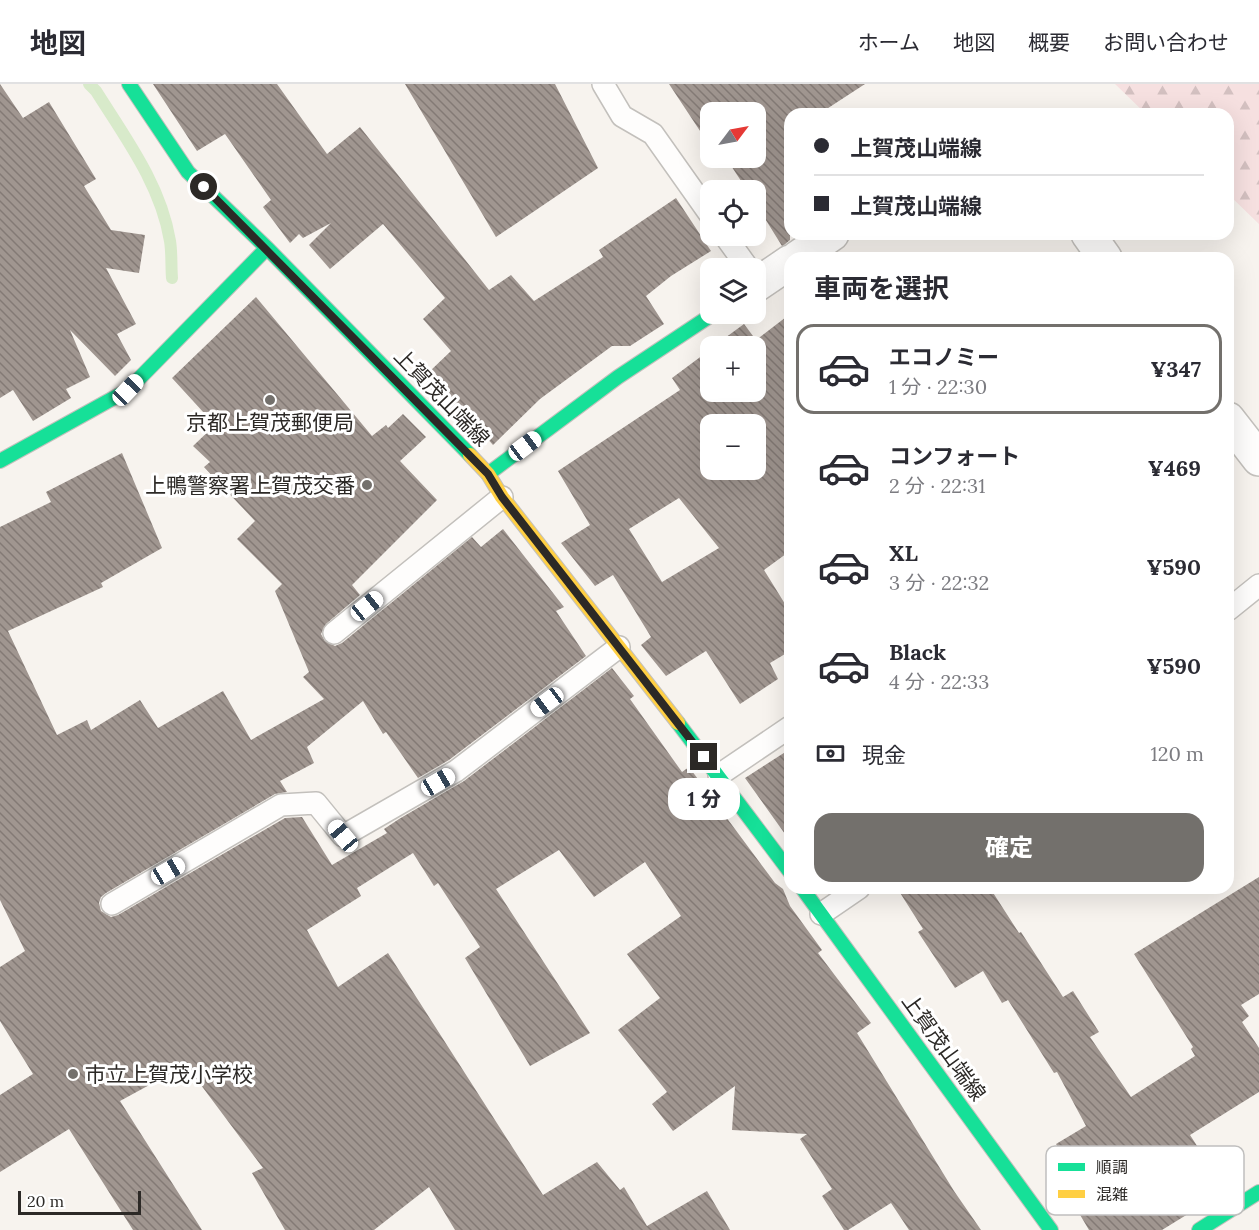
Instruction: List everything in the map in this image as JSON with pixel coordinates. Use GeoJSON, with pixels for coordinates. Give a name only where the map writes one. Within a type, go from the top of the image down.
{"type":"FeatureCollection","features":[{"type":"Feature","properties":{"kind":"main road","name":"上賀茂山端線"},"geometry":{"type":"LineString","coordinates":[[129,84],[188,172],[267,248],[488,474],[502,497],[718,775],[784,864]]}},
{"type":"Feature","properties":{"kind":"main road"},"geometry":{"type":"LineString","coordinates":[[0,461],[128,390],[267,248]]}},
{"type":"Feature","properties":{"kind":"main road"},"geometry":{"type":"LineString","coordinates":[[488,474],[618,377],[700,323]]}},
{"type":"Feature","properties":{"kind":"main road","name":"上賀茂山端線"},"geometry":{"type":"LineString","coordinates":[[806,894],[1051,1230]]}},
{"type":"Feature","properties":{"kind":"main road"},"geometry":{"type":"LineString","coordinates":[[1244,1202],[1259,1192]]}},
{"type":"Feature","properties":{"kind":"main road"},"geometry":{"type":"LineString","coordinates":[[1199,1230],[1223,1215]]}},
{"type":"Feature","properties":{"kind":"street"},"geometry":{"type":"LineString","coordinates":[[806,252],[823,240]]}},
{"type":"Feature","properties":{"kind":"street"},"geometry":{"type":"LineString","coordinates":[[766,274],[784,265]]}},
{"type":"Feature","properties":{"kind":"street"},"geometry":{"type":"LineString","coordinates":[[1234,428],[1259,459]]}},
{"type":"Feature","properties":{"kind":"lane"},"geometry":{"type":"LineString","coordinates":[[603,84],[622,116],[653,134],[700,200]]}},
{"type":"Feature","properties":{"kind":"lane"},"geometry":{"type":"LineString","coordinates":[[333,633],[502,497]]}},
{"type":"Feature","properties":{"kind":"lane"},"geometry":{"type":"LineString","coordinates":[[1234,604],[1259,585]]}},
{"type":"Feature","properties":{"kind":"lane"},"geometry":{"type":"LineString","coordinates":[[112,904],[281,805],[315,803],[343,836],[456,771],[619,647]]}},
{"type":"Feature","properties":{"kind":"lane"},"geometry":{"type":"LineString","coordinates":[[718,775],[784,731]]}},
{"type":"Feature","properties":{"kind":"lane"},"geometry":{"type":"LineString","coordinates":[[821,914],[850,894]]}},
{"type":"Feature","properties":{"kind":"green space"},"geometry":{"type":"Polygon","coordinates":[[[1115,84],[1259,84],[1259,224],[1234,200],[1234,108],[1140,108],[1115,84]]]}},
{"type":"Feature","properties":{"kind":"building"},"geometry":{"type":"Polygon","coordinates":[[[0,84],[23,118],[49,102],[96,179],[84,186],[111,230],[145,235],[139,273],[106,268],[136,324],[117,334],[131,360],[115,376],[70,330],[90,377],[66,389],[71,398],[33,421],[13,390],[0,398],[0,84]]]}},
{"type":"Feature","properties":{"kind":"building"},"geometry":{"type":"Polygon","coordinates":[[[153,84],[277,84],[327,154],[360,127],[489,290],[511,275],[534,301],[603,257],[599,250],[676,198],[700,234],[700,246],[708,246],[711,251],[671,276],[646,296],[664,324],[630,346],[612,346],[540,399],[493,445],[458,405],[453,411],[430,388],[437,381],[429,372],[451,351],[423,319],[445,298],[383,224],[330,269],[309,245],[331,223],[303,238],[299,234],[290,243],[263,207],[271,200],[225,134],[197,151],[153,84]]]}},
{"type":"Feature","properties":{"kind":"building"},"geometry":{"type":"Polygon","coordinates":[[[405,84],[555,84],[598,168],[496,237],[405,84]]]}},
{"type":"Feature","properties":{"kind":"building"},"geometry":{"type":"Polygon","coordinates":[[[669,84],[865,84],[828,108],[784,108],[784,240],[790,240],[784,245],[782,246],[766,220],[766,180],[740,180],[733,168],[766,168],[766,102],[700,102],[700,131],[669,84]]]}},
{"type":"Feature","properties":{"kind":"building"},"geometry":{"type":"Polygon","coordinates":[[[256,297],[372,436],[386,425],[388,428],[403,414],[426,437],[400,461],[437,500],[352,585],[360,595],[326,624],[321,634],[325,641],[335,646],[342,643],[472,537],[481,547],[503,529],[564,607],[556,611],[586,656],[449,760],[418,778],[386,732],[383,734],[363,701],[307,747],[314,763],[280,781],[287,792],[275,794],[106,893],[101,897],[99,903],[101,911],[111,917],[118,915],[285,818],[302,817],[332,865],[387,833],[384,829],[399,819],[464,781],[612,668],[634,696],[630,699],[682,772],[689,767],[775,883],[783,889],[790,906],[822,950],[818,953],[871,1023],[857,1033],[954,1191],[981,1230],[909,1230],[891,1203],[848,1230],[844,1230],[822,1196],[832,1189],[800,1139],[807,1134],[732,1130],[735,1086],[673,1131],[652,1104],[667,1092],[618,1030],[660,998],[627,954],[681,916],[645,862],[594,897],[559,850],[496,889],[590,1033],[530,1066],[465,958],[480,947],[438,883],[434,886],[413,853],[357,888],[361,896],[307,930],[338,987],[388,953],[543,1195],[597,1162],[620,1190],[624,1187],[647,1226],[707,1191],[730,1230],[455,1230],[429,1187],[374,1230],[285,1230],[252,1173],[263,1168],[186,1065],[120,1101],[202,1230],[133,1230],[69,1129],[0,1172],[0,1095],[33,1074],[0,1021],[0,967],[25,951],[0,900],[0,527],[51,502],[46,492],[122,453],[162,548],[101,583],[103,587],[8,631],[57,735],[87,720],[91,730],[140,700],[158,728],[223,691],[251,740],[324,699],[303,677],[309,672],[275,591],[282,584],[237,539],[255,521],[204,467],[210,462],[193,446],[215,425],[172,378],[256,297]]]}},
{"type":"Feature","properties":{"kind":"building"},"geometry":{"type":"Polygon","coordinates":[[[784,319],[784,555],[764,570],[784,602],[784,655],[770,663],[778,679],[740,704],[706,651],[666,676],[641,645],[651,637],[613,575],[595,586],[561,543],[590,525],[558,471],[680,390],[672,378],[700,357],[700,402],[766,402],[766,336],[761,336],[784,319]],[[679,498],[629,529],[662,582],[719,548],[679,498]]]}},
{"type":"Feature","properties":{"kind":"building"},"geometry":{"type":"Polygon","coordinates":[[[744,324],[753,336],[728,336],[744,324]]]}},
{"type":"Feature","properties":{"kind":"building"},"geometry":{"type":"Polygon","coordinates":[[[784,753],[784,833],[745,778],[784,753]]]}},
{"type":"Feature","properties":{"kind":"building"},"geometry":{"type":"Polygon","coordinates":[[[1259,877],[1259,994],[1241,1005],[1249,1016],[1242,1022],[1259,1048],[1259,1092],[1190,1135],[1197,1146],[1057,1146],[1056,1144],[1086,1126],[1057,1072],[1054,1073],[1008,1000],[1002,1003],[983,971],[955,988],[918,932],[923,929],[901,894],[994,894],[1063,997],[1073,991],[1099,1032],[1090,1037],[1131,1097],[1195,1056],[1191,1049],[1193,1047],[1134,954],[1259,877]]]}},
{"type":"Feature","properties":{"kind":"building"},"geometry":{"type":"Polygon","coordinates":[[[1080,1215],[1186,1215],[1162,1230],[1089,1230],[1080,1215]]]}},
{"type":"Feature","properties":{"kind":"waterway"},"geometry":{"type":"LineString","coordinates":[[89,84],[96,91],[130,144],[159,200],[170,241],[172,278]]}},
{"type":"Feature","properties":{"kind":"traffic: fast"},"geometry":{"type":"LineString","coordinates":[[129,84],[188,172],[267,248],[470,455]]}},
{"type":"Feature","properties":{"kind":"traffic: fast"},"geometry":{"type":"LineString","coordinates":[[0,461],[128,390],[267,248]]}},
{"type":"Feature","properties":{"kind":"traffic: fast"},"geometry":{"type":"LineString","coordinates":[[488,474],[618,377],[700,323]]}},
{"type":"Feature","properties":{"kind":"traffic: fast"},"geometry":{"type":"LineString","coordinates":[[678,723],[784,864]]}},
{"type":"Feature","properties":{"kind":"traffic: fast"},"geometry":{"type":"LineString","coordinates":[[806,894],[1051,1230]]}},
{"type":"Feature","properties":{"kind":"traffic: fast"},"geometry":{"type":"LineString","coordinates":[[1244,1202],[1259,1192]]}},
{"type":"Feature","properties":{"kind":"traffic: fast"},"geometry":{"type":"LineString","coordinates":[[1199,1230],[1223,1215]]}},
{"type":"Feature","properties":{"kind":"traffic: slow"},"geometry":{"type":"LineString","coordinates":[[470,455],[488,474],[502,497],[678,723]]}},
{"type":"Feature","properties":{"kind":"place","name":"京都上賀茂郵便局"},"geometry":{"type":"Point","coordinates":[270,400]}},
{"type":"Feature","properties":{"kind":"place","name":"上鴨警察署上賀茂交番"},"geometry":{"type":"Point","coordinates":[367,485]}},
{"type":"Feature","properties":{"kind":"place","name":"市立上賀茂小学校"},"geometry":{"type":"Point","coordinates":[73,1074]}},
{"type":"Feature","properties":{"kind":"route"},"geometry":{"type":"LineString","coordinates":[[204,187],[267,248],[488,474],[502,497],[704,757]]}}]}
